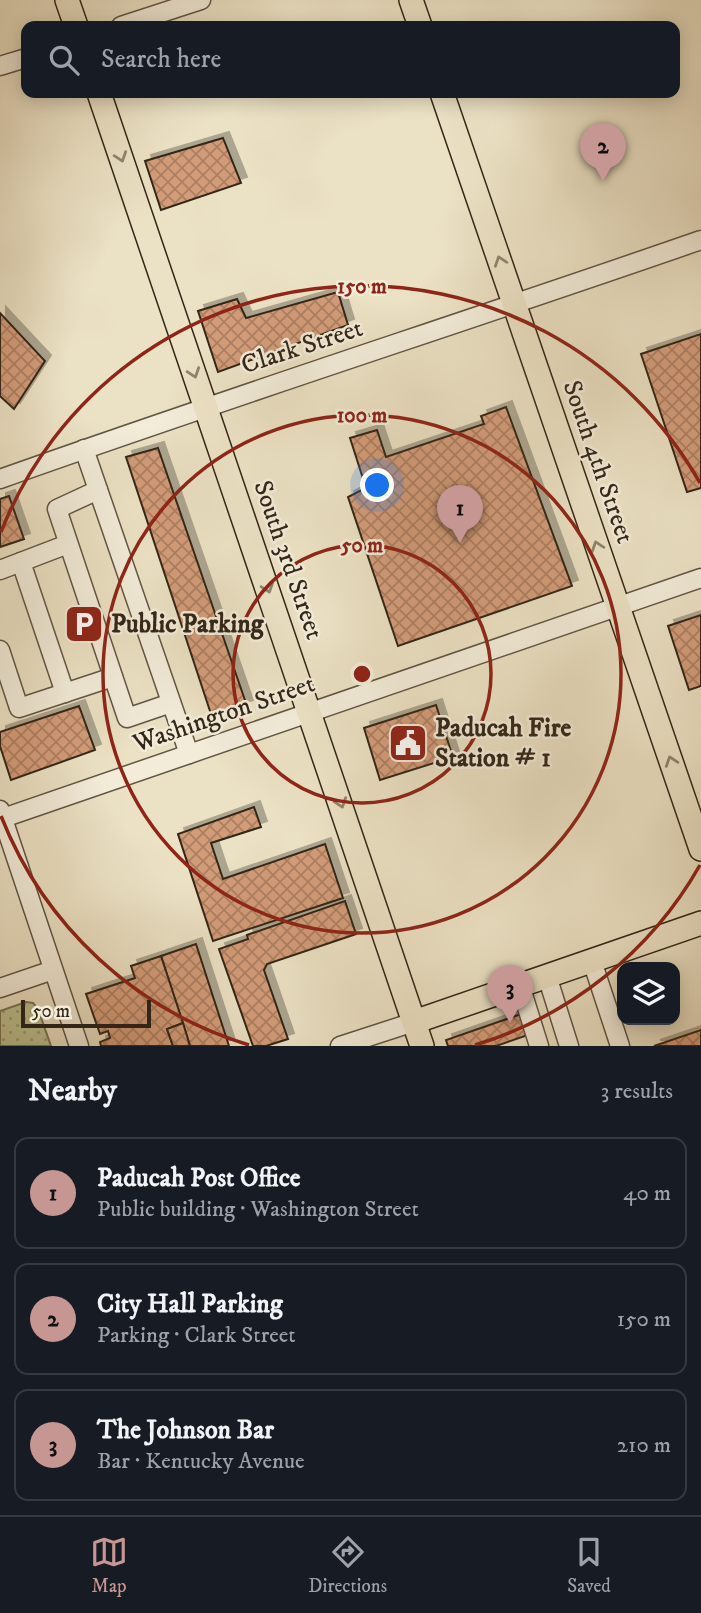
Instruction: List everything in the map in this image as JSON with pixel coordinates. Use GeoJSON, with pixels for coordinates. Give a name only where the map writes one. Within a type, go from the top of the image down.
{"type":"FeatureCollection","features":[{"type":"Feature","properties":{"kind":"main road"},"geometry":{"type":"LineString","coordinates":[[67,0],[74,21]]}},
{"type":"Feature","properties":{"kind":"main road"},"geometry":{"type":"LineString","coordinates":[[411,0],[418,21]]}},
{"type":"Feature","properties":{"kind":"main road","name":"South 3rd Street"},"geometry":{"type":"LineString","coordinates":[[101,98],[422,1046]]}},
{"type":"Feature","properties":{"kind":"main road","name":"South 4th Street"},"geometry":{"type":"LineString","coordinates":[[444,98],[701,849]]}},
{"type":"Feature","properties":{"kind":"main road"},"geometry":{"type":"LineString","coordinates":[[414,1022],[701,923]]}},
{"type":"Feature","properties":{"kind":"street"},"geometry":{"type":"LineString","coordinates":[[136,21],[201,0]]}},
{"type":"Feature","properties":{"kind":"street"},"geometry":{"type":"LineString","coordinates":[[0,66],[21,60]]}},
{"type":"Feature","properties":{"kind":"street","name":"Clark Street"},"geometry":{"type":"LineString","coordinates":[[0,479],[205,406],[515,305],[701,240]]}},
{"type":"Feature","properties":{"kind":"street"},"geometry":{"type":"LineString","coordinates":[[84,449],[189,754]]}},
{"type":"Feature","properties":{"kind":"street"},"geometry":{"type":"LineString","coordinates":[[98,490],[57,509],[127,718],[171,703]]}},
{"type":"Feature","properties":{"kind":"street"},"geometry":{"type":"LineString","coordinates":[[0,570],[68,544]]}},
{"type":"Feature","properties":{"kind":"street"},"geometry":{"type":"LineString","coordinates":[[22,562],[65,693]]}},
{"type":"Feature","properties":{"kind":"street","name":"Washington Street"},"geometry":{"type":"LineString","coordinates":[[1,814],[189,754],[701,579]]}},
{"type":"Feature","properties":{"kind":"street"},"geometry":{"type":"LineString","coordinates":[[0,650],[19,708],[113,677]]}},
{"type":"Feature","properties":{"kind":"street"},"geometry":{"type":"LineString","coordinates":[[1,814],[79,1046]]}},
{"type":"Feature","properties":{"kind":"street"},"geometry":{"type":"LineString","coordinates":[[592,961],[620,1046]]}},
{"type":"Feature","properties":{"kind":"street"},"geometry":{"type":"LineString","coordinates":[[0,988],[53,970]]}},
{"type":"Feature","properties":{"kind":"street"},"geometry":{"type":"LineString","coordinates":[[547,976],[569,1046]]}},
{"type":"Feature","properties":{"kind":"street"},"geometry":{"type":"LineString","coordinates":[[520,985],[539,1046]]}},
{"type":"Feature","properties":{"kind":"street"},"geometry":{"type":"LineString","coordinates":[[340,1046],[414,1022]]}},
{"type":"Feature","properties":{"kind":"green space"},"geometry":{"type":"Polygon","coordinates":[[[26,1002],[33,1003],[38,1009],[51,1046],[0,1046],[0,1011],[26,1002]]]}},
{"type":"Feature","properties":{"kind":"building"},"geometry":{"type":"Polygon","coordinates":[[[223,138],[241,183],[161,210],[145,161],[223,138]]]}},
{"type":"Feature","properties":{"kind":"building"},"geometry":{"type":"Polygon","coordinates":[[[338,292],[348,325],[218,372],[198,311],[237,299],[246,318],[338,292]]]}},
{"type":"Feature","properties":{"kind":"building"},"geometry":{"type":"Polygon","coordinates":[[[0,313],[45,361],[14,409],[0,396],[0,313]]]}},
{"type":"Feature","properties":{"kind":"building"},"geometry":{"type":"Polygon","coordinates":[[[701,334],[701,488],[687,492],[641,354],[701,334]]]}},
{"type":"Feature","properties":{"kind":"building"},"geometry":{"type":"Polygon","coordinates":[[[506,407],[572,586],[398,646],[348,497],[366,488],[350,438],[377,430],[386,457],[484,424],[481,416],[506,407]]]}},
{"type":"Feature","properties":{"kind":"building"},"geometry":{"type":"Polygon","coordinates":[[[158,448],[247,706],[212,717],[126,457],[158,448]]]}},
{"type":"Feature","properties":{"kind":"building"},"geometry":{"type":"Polygon","coordinates":[[[9,496],[24,539],[0,547],[0,499],[9,496]]]}},
{"type":"Feature","properties":{"kind":"building"},"geometry":{"type":"Polygon","coordinates":[[[701,615],[701,686],[689,690],[668,626],[701,615]]]}},
{"type":"Feature","properties":{"kind":"building","name":"Paducah Fire Station # 1"},"geometry":{"type":"Polygon","coordinates":[[[436,705],[453,757],[380,780],[364,728],[436,705]]]}},
{"type":"Feature","properties":{"kind":"building"},"geometry":{"type":"Polygon","coordinates":[[[79,706],[95,750],[11,780],[0,746],[0,732],[79,706]]]}},
{"type":"Feature","properties":{"kind":"building"},"geometry":{"type":"Polygon","coordinates":[[[254,807],[261,827],[211,843],[223,879],[325,844],[343,898],[213,941],[178,834],[254,807]]]}},
{"type":"Feature","properties":{"kind":"building"},"geometry":{"type":"Polygon","coordinates":[[[345,901],[356,934],[267,964],[264,970],[288,1039],[266,1046],[253,1046],[219,949],[248,939],[247,935],[345,901]]]}},
{"type":"Feature","properties":{"kind":"building"},"geometry":{"type":"Polygon","coordinates":[[[196,944],[229,1046],[190,1046],[161,956],[196,944]]]}},
{"type":"Feature","properties":{"kind":"building"},"geometry":{"type":"Polygon","coordinates":[[[161,956],[183,1023],[167,1029],[173,1046],[101,1046],[100,1042],[110,1038],[108,1031],[100,1034],[86,994],[135,978],[131,966],[161,956]]]}},
{"type":"Feature","properties":{"kind":"building"},"geometry":{"type":"Polygon","coordinates":[[[524,1013],[531,1034],[496,1046],[448,1046],[446,1040],[524,1013]]]}},
{"type":"Feature","properties":{"kind":"building"},"geometry":{"type":"Polygon","coordinates":[[[183,1023],[190,1046],[173,1046],[167,1029],[183,1023]]]}},
{"type":"Feature","properties":{"kind":"building"},"geometry":{"type":"Polygon","coordinates":[[[701,1030],[701,1046],[654,1046],[701,1030]]]}},
{"type":"Feature","properties":{"kind":"place","name":"City Hall Parking"},"geometry":{"type":"Point","coordinates":[603,181]}},
{"type":"Feature","properties":{"kind":"place","name":"Paducah Post Office"},"geometry":{"type":"Point","coordinates":[460,543]}},
{"type":"Feature","properties":{"kind":"place","name":"Public Parking"},"geometry":{"type":"Point","coordinates":[84,624]}},
{"type":"Feature","properties":{"kind":"place","name":"Paducah Fire Station # 1"},"geometry":{"type":"Point","coordinates":[408,743]}},
{"type":"Feature","properties":{"kind":"place","name":"The Johnson Bar"},"geometry":{"type":"Point","coordinates":[510,1023]}}]}
